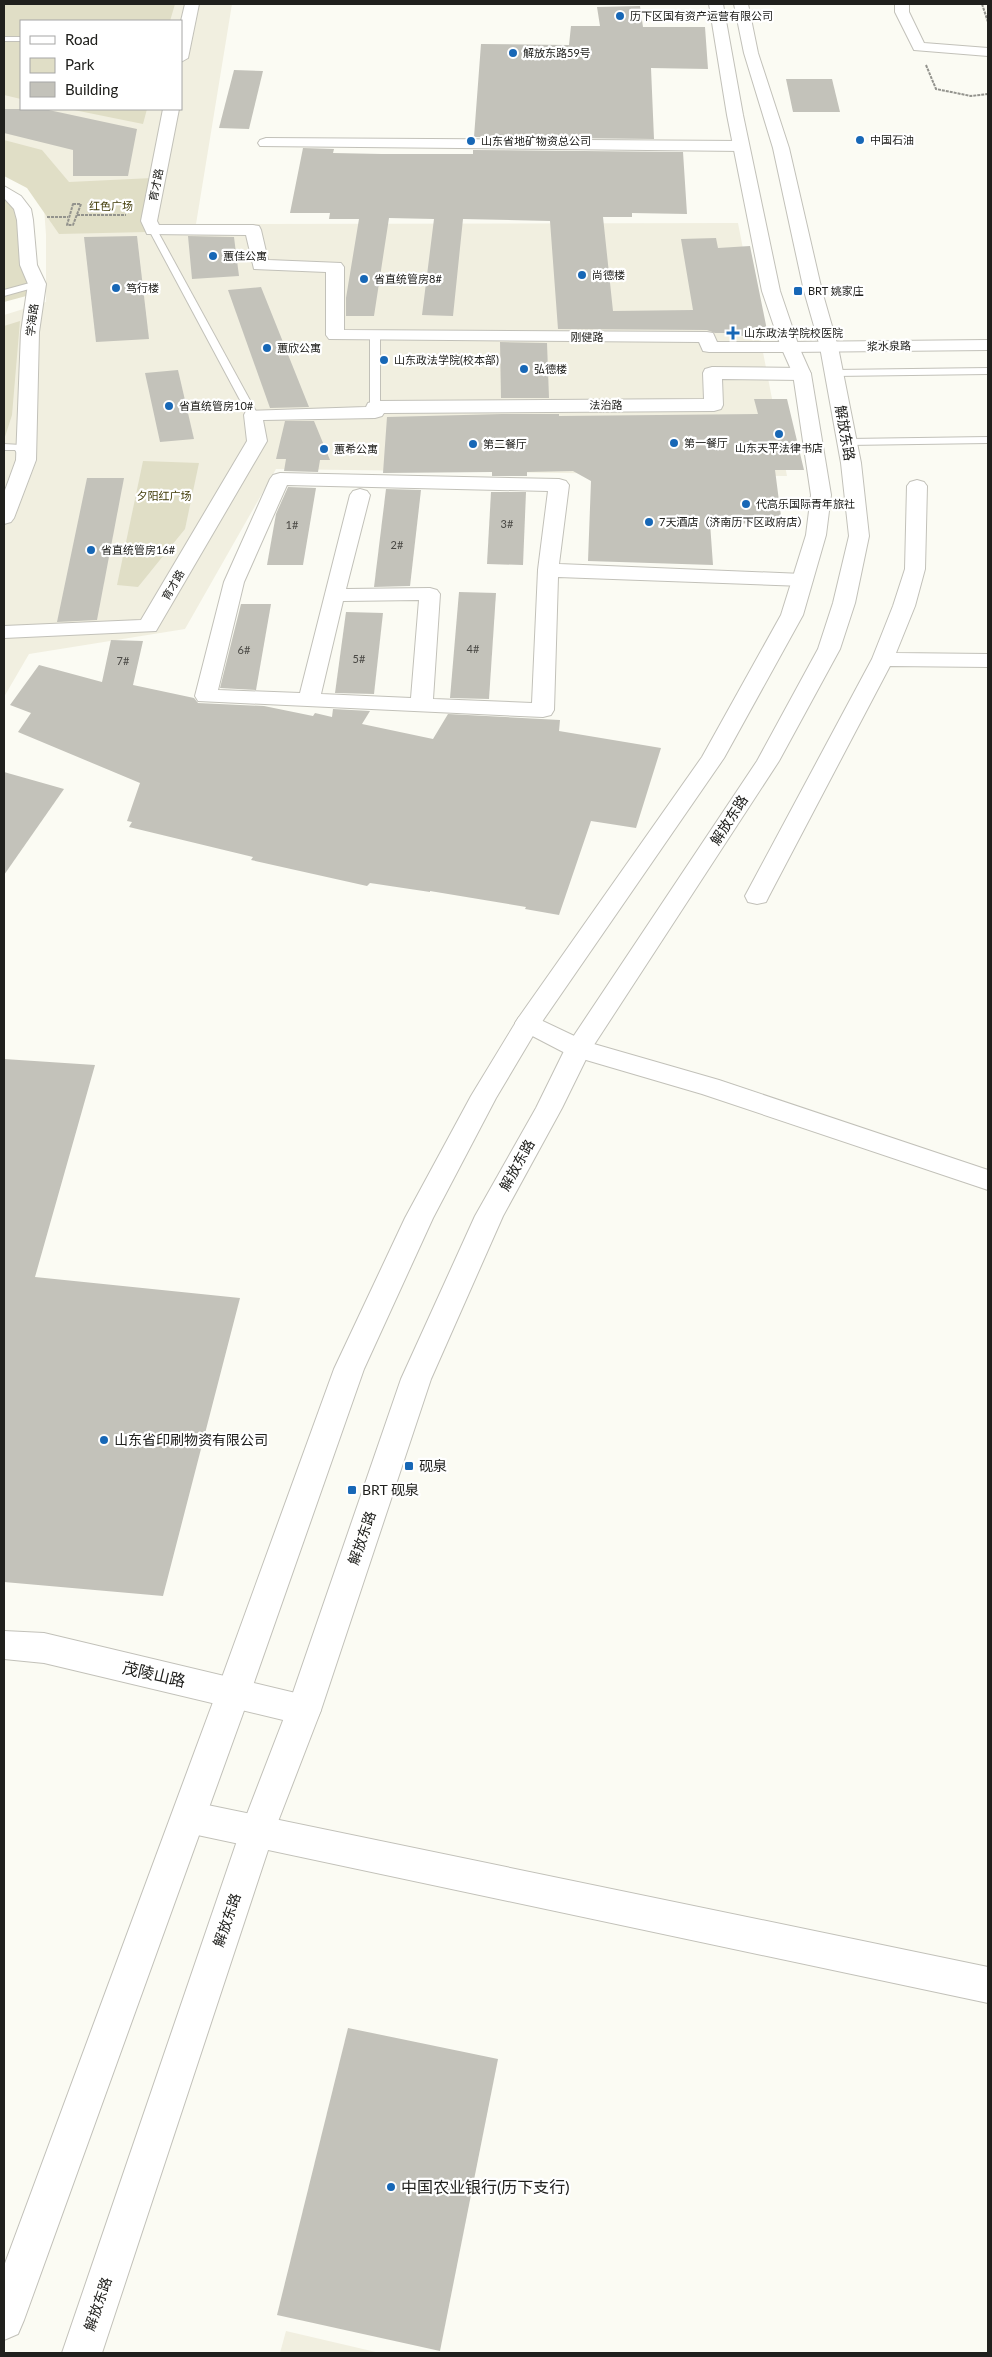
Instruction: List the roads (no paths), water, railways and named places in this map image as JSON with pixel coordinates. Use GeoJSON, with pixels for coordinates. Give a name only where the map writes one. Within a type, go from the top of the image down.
{"type":"FeatureCollection","features":[{"type":"Feature","properties":{"kind":"street"},"geometry":{"type":"LineString","coordinates":[[183,42],[192,4]]}},
{"type":"Feature","properties":{"kind":"street"},"geometry":{"type":"LineString","coordinates":[[4,2320],[349,1369],[419,1218],[484,1096],[528,1023],[713,758],[792,615],[816,535],[820,494],[802,374],[790,347],[771,291],[741,146],[716,4]]}},
{"type":"Feature","properties":{"kind":"street","name":"解放东路"},"geometry":{"type":"LineString","coordinates":[[82,2353],[257,1832],[304,1710],[416,1379],[489,1216],[549,1108],[578,1049],[768,761],[829,650],[844,603],[858,536],[848,442],[835,373],[813,291],[781,148],[751,53],[741,4]]}},
{"type":"Feature","properties":{"kind":"street"},"geometry":{"type":"LineString","coordinates":[[902,4],[902,12],[919,47],[988,52]]}},
{"type":"Feature","properties":{"kind":"street","name":"育才路"},"geometry":{"type":"LineString","coordinates":[[152,222],[171,110]]}},
{"type":"Feature","properties":{"kind":"street"},"geometry":{"type":"LineString","coordinates":[[266,144],[741,146]]}},
{"type":"Feature","properties":{"kind":"street","name":"学海路"},"geometry":{"type":"LineString","coordinates":[[4,191],[18,202],[23,217],[30,276],[37,284],[30,332],[26,460],[4,518]]}},
{"type":"Feature","properties":{"kind":"street"},"geometry":{"type":"LineString","coordinates":[[152,222],[253,230],[260,265],[335,267],[335,335],[375,337]]}},
{"type":"Feature","properties":{"kind":"street","name":"刚健路"},"geometry":{"type":"LineString","coordinates":[[375,337],[707,337],[709,347],[790,347]]}},
{"type":"Feature","properties":{"kind":"street","name":"浆水泉路"},"geometry":{"type":"LineString","coordinates":[[790,347],[988,345]]}},
{"type":"Feature","properties":{"kind":"street","name":"法治路"},"geometry":{"type":"LineString","coordinates":[[375,410],[714,405],[712,373],[802,374]]}},
{"type":"Feature","properties":{"kind":"street"},"geometry":{"type":"LineString","coordinates":[[253,415],[375,410]]}},
{"type":"Feature","properties":{"kind":"street","name":"育才路"},"geometry":{"type":"LineString","coordinates":[[4,632],[148,626],[257,441],[253,415]]}},
{"type":"Feature","properties":{"kind":"street"},"geometry":{"type":"LineString","coordinates":[[280,479],[559,485],[548,570],[543,710],[206,696],[234,582],[280,479]]}},
{"type":"Feature","properties":{"kind":"street"},"geometry":{"type":"LineString","coordinates":[[757,896],[883,659],[904,606],[916,569],[917,486]]}},
{"type":"Feature","properties":{"kind":"street"},"geometry":{"type":"LineString","coordinates":[[309,700],[360,495]]}},
{"type":"Feature","properties":{"kind":"street"},"geometry":{"type":"LineString","coordinates":[[548,570],[802,580]]}},
{"type":"Feature","properties":{"kind":"street"},"geometry":{"type":"LineString","coordinates":[[334,595],[430,594],[421,705]]}},
{"type":"Feature","properties":{"kind":"street"},"geometry":{"type":"LineString","coordinates":[[883,659],[988,661]]}},
{"type":"Feature","properties":{"kind":"street"},"geometry":{"type":"LineString","coordinates":[[528,1023],[578,1049],[710,1087],[988,1180]]}},
{"type":"Feature","properties":{"kind":"street","name":"茂陵山路"},"geometry":{"type":"LineString","coordinates":[[4,1645],[44,1648],[304,1710]]}},
{"type":"Feature","properties":{"kind":"street"},"geometry":{"type":"LineString","coordinates":[[188,1817],[988,1985]]}},
{"type":"Feature","properties":{"kind":"lane"},"geometry":{"type":"LineString","coordinates":[[4,39],[20,39]]}},
{"type":"Feature","properties":{"kind":"lane","name":"育才路"},"geometry":{"type":"LineString","coordinates":[[152,222],[253,415]]}},
{"type":"Feature","properties":{"kind":"lane"},"geometry":{"type":"LineString","coordinates":[[4,293],[37,284]]}},
{"type":"Feature","properties":{"kind":"lane"},"geometry":{"type":"LineString","coordinates":[[375,337],[375,410]]}},
{"type":"Feature","properties":{"kind":"lane"},"geometry":{"type":"LineString","coordinates":[[835,373],[988,371]]}},
{"type":"Feature","properties":{"kind":"lane"},"geometry":{"type":"LineString","coordinates":[[848,442],[988,440]]}},
{"type":"Feature","properties":{"kind":"lane"},"geometry":{"type":"LineString","coordinates":[[4,447],[18,447],[26,460]]}},
{"type":"Feature","properties":{"kind":"place","name":"历下区国有资产运营有限公司"},"geometry":{"type":"Point","coordinates":[620,16]}},
{"type":"Feature","properties":{"kind":"place","name":"解放东路59号"},"geometry":{"type":"Point","coordinates":[513,53]}},
{"type":"Feature","properties":{"kind":"place","name":"中国石油"},"geometry":{"type":"Point","coordinates":[860,140]}},
{"type":"Feature","properties":{"kind":"place","name":"山东省地矿物资总公司"},"geometry":{"type":"Point","coordinates":[471,141]}},
{"type":"Feature","properties":{"kind":"place","name":"蕙佳公寓"},"geometry":{"type":"Point","coordinates":[213,256]}},
{"type":"Feature","properties":{"kind":"place","name":"尚德楼"},"geometry":{"type":"Point","coordinates":[582,275]}},
{"type":"Feature","properties":{"kind":"place","name":"省直统管房8#"},"geometry":{"type":"Point","coordinates":[364,279]}},
{"type":"Feature","properties":{"kind":"place","name":"笃行楼"},"geometry":{"type":"Point","coordinates":[116,288]}},
{"type":"Feature","properties":{"kind":"place","name":"BRT 姚家庄"},"geometry":{"type":"Point","coordinates":[798,291]}},
{"type":"Feature","properties":{"kind":"place","name":"山东政法学院校医院"},"geometry":{"type":"Point","coordinates":[733,333]}},
{"type":"Feature","properties":{"kind":"place","name":"蕙欣公寓"},"geometry":{"type":"Point","coordinates":[267,348]}},
{"type":"Feature","properties":{"kind":"place","name":"山东政法学院(校本部)"},"geometry":{"type":"Point","coordinates":[384,360]}},
{"type":"Feature","properties":{"kind":"place","name":"弘德楼"},"geometry":{"type":"Point","coordinates":[524,369]}},
{"type":"Feature","properties":{"kind":"place","name":"省直统管房10#"},"geometry":{"type":"Point","coordinates":[169,406]}},
{"type":"Feature","properties":{"kind":"place","name":"山东天平法律书店"},"geometry":{"type":"Point","coordinates":[779,434]}},
{"type":"Feature","properties":{"kind":"place","name":"第一餐厅"},"geometry":{"type":"Point","coordinates":[674,443]}},
{"type":"Feature","properties":{"kind":"place","name":"第二餐厅"},"geometry":{"type":"Point","coordinates":[473,444]}},
{"type":"Feature","properties":{"kind":"place","name":"蕙希公寓"},"geometry":{"type":"Point","coordinates":[324,449]}},
{"type":"Feature","properties":{"kind":"place","name":"代高乐国际青年旅社"},"geometry":{"type":"Point","coordinates":[746,504]}},
{"type":"Feature","properties":{"kind":"place","name":"7天酒店（济南历下区政府店）"},"geometry":{"type":"Point","coordinates":[649,522]}},
{"type":"Feature","properties":{"kind":"place","name":"省直统管房16#"},"geometry":{"type":"Point","coordinates":[91,550]}},
{"type":"Feature","properties":{"kind":"place","name":"山东省印刷物资有限公司"},"geometry":{"type":"Point","coordinates":[104,1440]}},
{"type":"Feature","properties":{"kind":"place","name":"砚泉"},"geometry":{"type":"Point","coordinates":[409,1466]}},
{"type":"Feature","properties":{"kind":"place","name":"BRT 砚泉"},"geometry":{"type":"Point","coordinates":[352,1490]}},
{"type":"Feature","properties":{"kind":"place","name":"中国农业银行(历下支行)"},"geometry":{"type":"Point","coordinates":[391,2187]}},
{"type":"Feature","properties":{"kind":"park label","name":"红色广场"},"geometry":{"type":"Point","coordinates":[111,206]}},
{"type":"Feature","properties":{"kind":"park label","name":"夕阳红广场"},"geometry":{"type":"Point","coordinates":[164,496]}}]}
